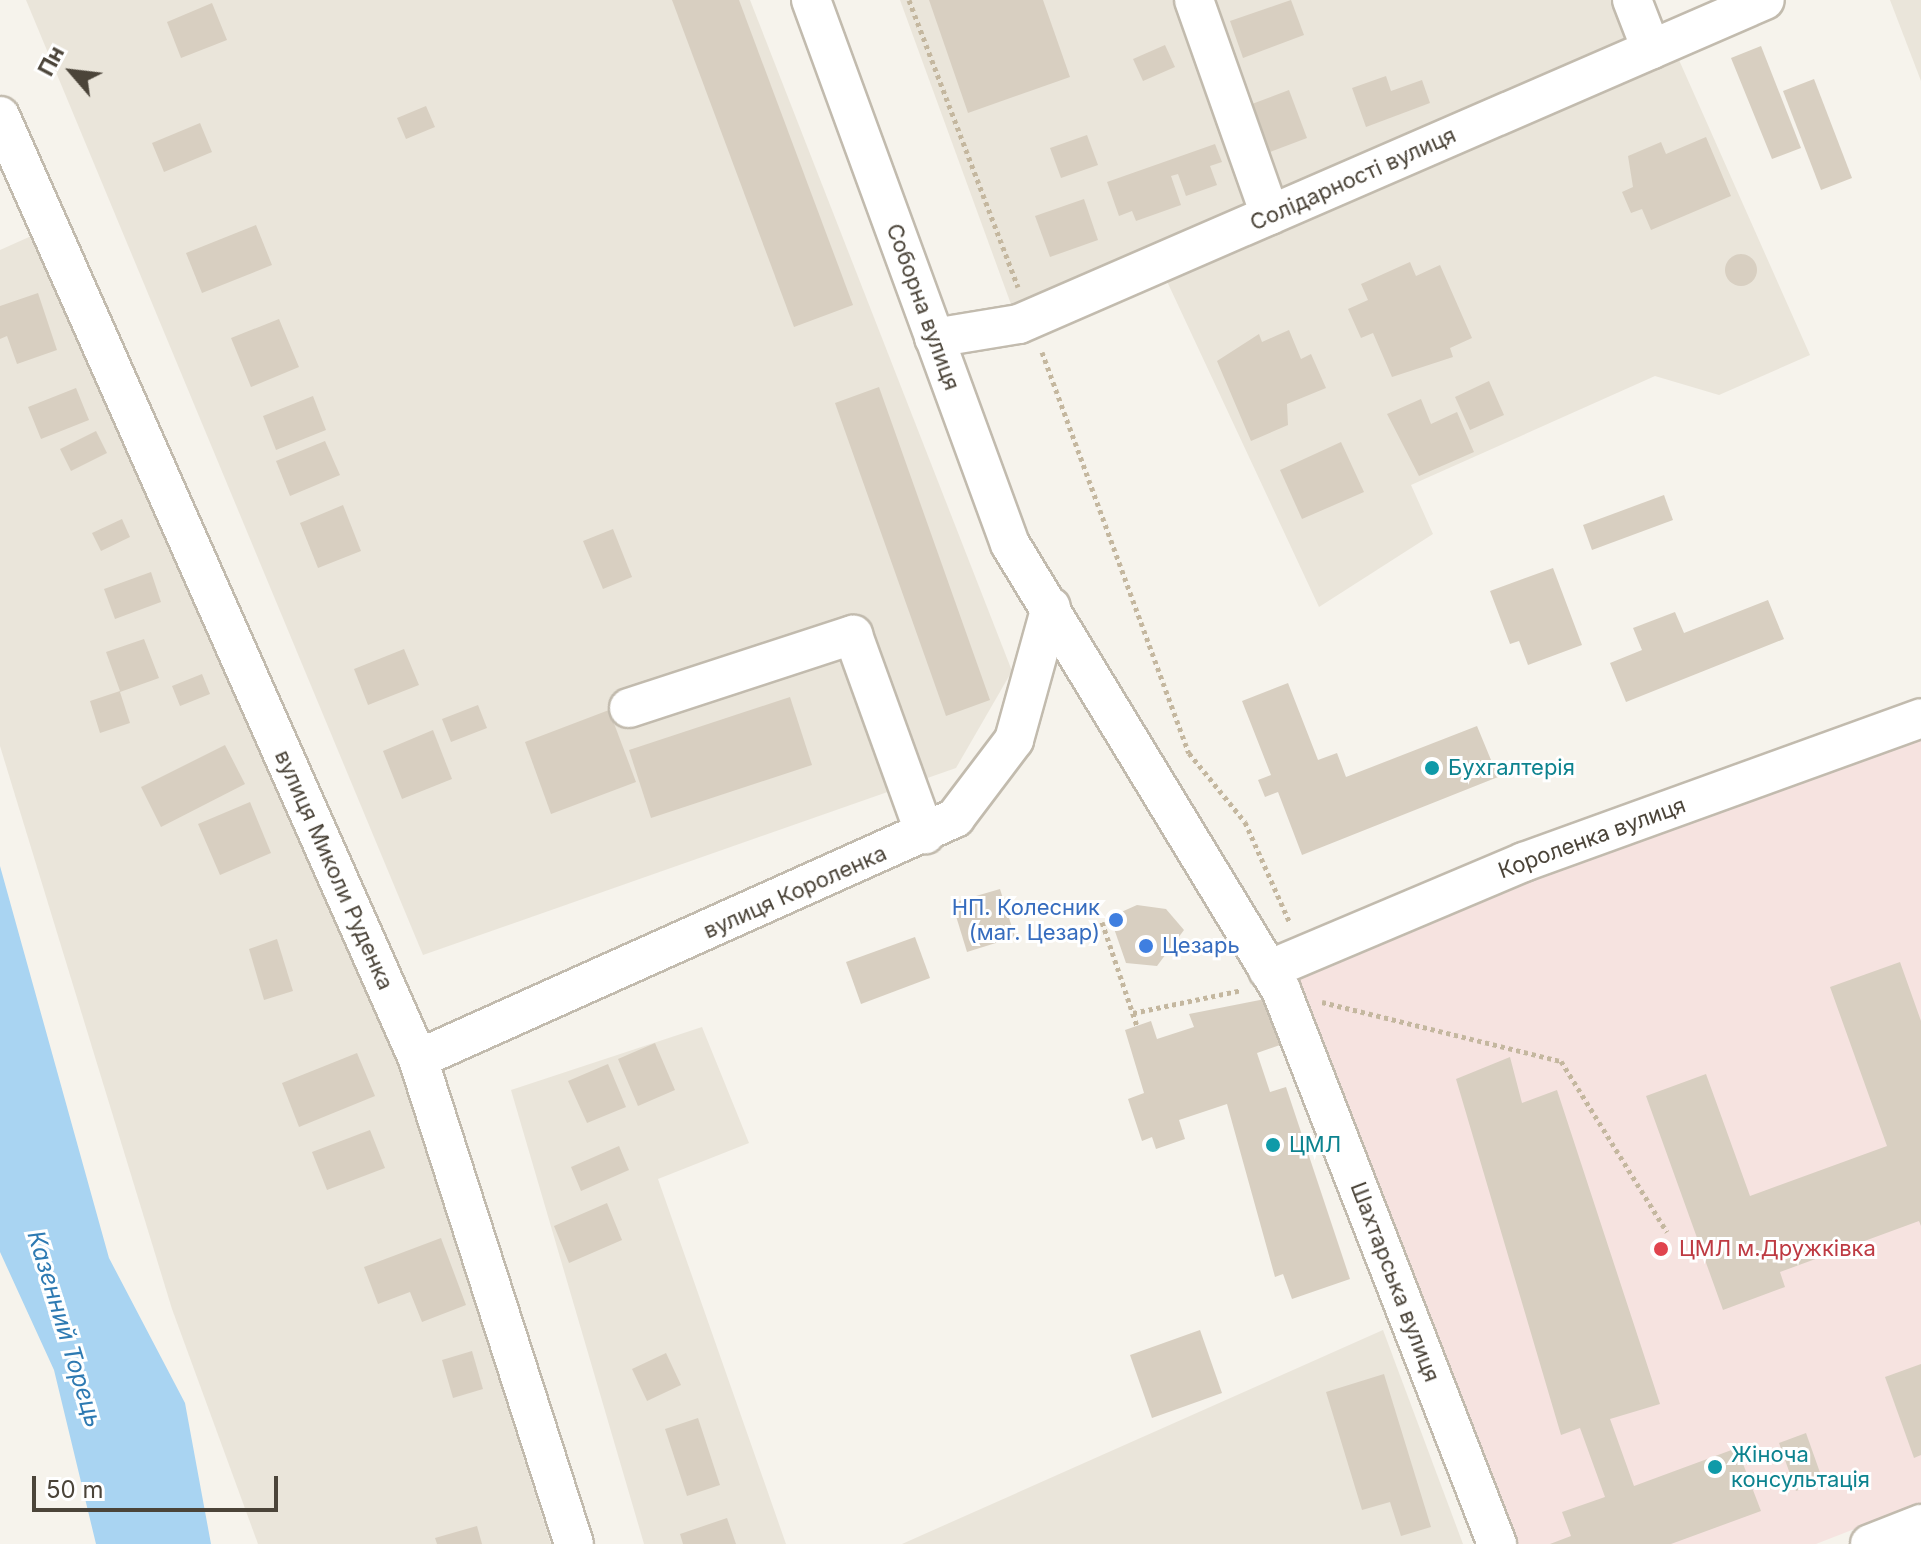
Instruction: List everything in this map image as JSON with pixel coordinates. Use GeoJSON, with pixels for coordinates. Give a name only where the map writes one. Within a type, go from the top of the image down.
{"type":"FeatureCollection","features":[{"type":"Feature","properties":{"kind":"street","name":"Соборна вулиця"},"geometry":{"type":"LineString","coordinates":[[811,0],[1010,544],[1051,607]]}},
{"type":"Feature","properties":{"kind":"street"},"geometry":{"type":"LineString","coordinates":[[1194,0],[1270,215]]}},
{"type":"Feature","properties":{"kind":"street"},"geometry":{"type":"LineString","coordinates":[[1632,0],[1651,49]]}},
{"type":"Feature","properties":{"kind":"street","name":"Солідарності вулиця"},"geometry":{"type":"LineString","coordinates":[[934,338],[1030,319],[1765,0]]}},
{"type":"Feature","properties":{"kind":"street","name":"вулиця Миколи Руденка"},"geometry":{"type":"LineString","coordinates":[[0,116],[418,1059],[574,1544]]}},
{"type":"Feature","properties":{"kind":"street","name":"вулиця Миколи Руденка"},"geometry":{"type":"LineString","coordinates":[[0,177],[44,215]]}},
{"type":"Feature","properties":{"kind":"street","name":"вулиця Короленка"},"geometry":{"type":"LineString","coordinates":[[418,1059],[955,818],[1014,740],[1051,607]]}},
{"type":"Feature","properties":{"kind":"street","name":"Шахтарська вулиця"},"geometry":{"type":"LineString","coordinates":[[1051,607],[1275,980],[1497,1544]]}},
{"type":"Feature","properties":{"kind":"street"},"geometry":{"type":"LineString","coordinates":[[629,708],[853,635],[925,834]]}},
{"type":"Feature","properties":{"kind":"street","name":"Короленка вулиця"},"geometry":{"type":"LineString","coordinates":[[1275,980],[1305,959],[1524,862],[1921,718]]}},
{"type":"Feature","properties":{"kind":"street"},"geometry":{"type":"LineString","coordinates":[[1870,1544],[1921,1524]]}},
{"type":"Feature","properties":{"kind":"path"},"geometry":{"type":"LineString","coordinates":[[909,0],[1189,753],[1245,822],[1324,1002]]}},
{"type":"Feature","properties":{"kind":"path"},"geometry":{"type":"LineString","coordinates":[[1102,922],[1137,1026]]}},
{"type":"Feature","properties":{"kind":"path"},"geometry":{"type":"LineString","coordinates":[[1133,1013],[1256,987],[1275,980],[1324,1002],[1561,1061],[1667,1232]]}},
{"type":"Feature","properties":{"kind":"shaded area"},"geometry":{"type":"Polygon","coordinates":[[[26,0],[750,0],[1012,671],[956,768],[423,955],[26,0]]]}},
{"type":"Feature","properties":{"kind":"shaded area"},"geometry":{"type":"Polygon","coordinates":[[[900,0],[1622,0],[1635,35],[1012,307],[900,0]]]}},
{"type":"Feature","properties":{"kind":"shaded area"},"geometry":{"type":"Polygon","coordinates":[[[1890,0],[1921,0],[1921,81],[1890,0]]]}},
{"type":"Feature","properties":{"kind":"shaded area"},"geometry":{"type":"Polygon","coordinates":[[[1679,60],[1810,355],[1719,395],[1655,376],[1411,485],[1433,534],[1319,607],[1164,275],[1679,60]]]}},
{"type":"Feature","properties":{"kind":"shaded area"},"geometry":{"type":"Polygon","coordinates":[[[38,233],[402,1076],[551,1544],[258,1544],[172,1309],[0,746],[0,250],[38,233]]]}},
{"type":"Feature","properties":{"kind":"shaded area","name":"ЦМЛ м.Дружківка"},"geometry":{"type":"Polygon","coordinates":[[[1921,733],[1921,1503],[1816,1544],[1515,1544],[1295,976],[1527,878],[1921,733]]]}},
{"type":"Feature","properties":{"kind":"shaded area"},"geometry":{"type":"Polygon","coordinates":[[[702,1027],[749,1143],[658,1179],[786,1544],[644,1544],[511,1090],[702,1027]]]}},
{"type":"Feature","properties":{"kind":"shaded area"},"geometry":{"type":"Polygon","coordinates":[[[1383,1330],[1463,1544],[902,1544],[1383,1330]]]}},
{"type":"Feature","properties":{"kind":"water","name":"Казенний Торець"},"geometry":{"type":"Polygon","coordinates":[[[0,866],[109,1258],[185,1403],[211,1544],[96,1544],[54,1370],[0,1252],[0,866]]]}},
{"type":"Feature","properties":{"kind":"building"},"geometry":{"type":"Polygon","coordinates":[[[672,0],[739,0],[853,305],[794,327],[672,0]]]}},
{"type":"Feature","properties":{"kind":"building"},"geometry":{"type":"Polygon","coordinates":[[[929,0],[1043,0],[1070,77],[968,113],[929,0]]]}},
{"type":"Feature","properties":{"kind":"building"},"geometry":{"type":"Polygon","coordinates":[[[1291,0],[1304,35],[1243,58],[1230,21],[1291,0]]]}},
{"type":"Feature","properties":{"kind":"building"},"geometry":{"type":"Polygon","coordinates":[[[212,3],[227,40],[181,58],[167,22],[212,3]]]}},
{"type":"Feature","properties":{"kind":"building"},"geometry":{"type":"Polygon","coordinates":[[[1165,45],[1175,67],[1143,81],[1133,59],[1165,45]]]}},
{"type":"Feature","properties":{"kind":"building"},"geometry":{"type":"Polygon","coordinates":[[[1761,46],[1801,148],[1772,159],[1731,58],[1761,46]]]}},
{"type":"Feature","properties":{"kind":"building"},"geometry":{"type":"Polygon","coordinates":[[[1386,76],[1391,91],[1422,80],[1430,103],[1366,127],[1352,88],[1386,76]]]}},
{"type":"Feature","properties":{"kind":"building"},"geometry":{"type":"Polygon","coordinates":[[[1814,79],[1852,178],[1821,190],[1783,91],[1814,79]]]}},
{"type":"Feature","properties":{"kind":"building"},"geometry":{"type":"Polygon","coordinates":[[[1289,90],[1307,138],[1270,152],[1252,104],[1289,90]]]}},
{"type":"Feature","properties":{"kind":"building"},"geometry":{"type":"Polygon","coordinates":[[[426,106],[435,127],[406,139],[397,118],[426,106]]]}},
{"type":"Feature","properties":{"kind":"building"},"geometry":{"type":"Polygon","coordinates":[[[200,123],[212,152],[164,172],[152,143],[200,123]]]}},
{"type":"Feature","properties":{"kind":"building"},"geometry":{"type":"Polygon","coordinates":[[[1087,135],[1098,165],[1061,178],[1050,148],[1087,135]]]}},
{"type":"Feature","properties":{"kind":"building"},"geometry":{"type":"Polygon","coordinates":[[[1706,137],[1731,196],[1651,230],[1642,209],[1631,213],[1622,192],[1633,187],[1628,156],[1661,142],[1666,154],[1706,137]]]}},
{"type":"Feature","properties":{"kind":"building"},"geometry":{"type":"Polygon","coordinates":[[[1215,144],[1222,162],[1210,166],[1217,185],[1186,196],[1178,174],[1171,176],[1181,205],[1136,221],[1132,211],[1119,216],[1107,182],[1215,144]]]}},
{"type":"Feature","properties":{"kind":"building"},"geometry":{"type":"Polygon","coordinates":[[[1084,199],[1098,240],[1050,257],[1035,216],[1084,199]]]}},
{"type":"Feature","properties":{"kind":"building"},"geometry":{"type":"Polygon","coordinates":[[[256,225],[272,265],[202,293],[186,253],[256,225]]]}},
{"type":"Feature","properties":{"kind":"building"},"geometry":{"type":"Polygon","coordinates":[[[1741,254],[1752,259],[1757,270],[1752,281],[1741,286],[1730,281],[1725,270],[1730,259],[1741,254]]]}},
{"type":"Feature","properties":{"kind":"building"},"geometry":{"type":"Polygon","coordinates":[[[1410,262],[1416,276],[1440,265],[1472,338],[1450,348],[1453,357],[1392,377],[1373,333],[1361,338],[1348,309],[1368,300],[1361,284],[1410,262]]]}},
{"type":"Feature","properties":{"kind":"building"},"geometry":{"type":"Polygon","coordinates":[[[38,293],[57,350],[17,364],[7,336],[0,339],[0,306],[38,293]]]}},
{"type":"Feature","properties":{"kind":"building"},"geometry":{"type":"Polygon","coordinates":[[[279,319],[299,367],[251,387],[231,338],[279,319]]]}},
{"type":"Feature","properties":{"kind":"building"},"geometry":{"type":"Polygon","coordinates":[[[1289,330],[1301,359],[1311,354],[1326,388],[1287,404],[1288,425],[1251,441],[1217,361],[1259,334],[1262,342],[1289,330]]]}},
{"type":"Feature","properties":{"kind":"building"},"geometry":{"type":"Polygon","coordinates":[[[1489,381],[1504,415],[1470,430],[1455,397],[1489,381]]]}},
{"type":"Feature","properties":{"kind":"building"},"geometry":{"type":"Polygon","coordinates":[[[879,387],[990,700],[946,716],[835,403],[879,387]]]}},
{"type":"Feature","properties":{"kind":"building"},"geometry":{"type":"Polygon","coordinates":[[[76,388],[89,420],[41,439],[28,407],[76,388]]]}},
{"type":"Feature","properties":{"kind":"building"},"geometry":{"type":"Polygon","coordinates":[[[313,396],[326,430],[276,450],[263,416],[313,396]]]}},
{"type":"Feature","properties":{"kind":"building"},"geometry":{"type":"Polygon","coordinates":[[[1421,399],[1431,424],[1457,412],[1474,452],[1419,476],[1387,414],[1421,399]]]}},
{"type":"Feature","properties":{"kind":"building"},"geometry":{"type":"Polygon","coordinates":[[[96,431],[107,453],[71,471],[60,449],[96,431]]]}},
{"type":"Feature","properties":{"kind":"building"},"geometry":{"type":"Polygon","coordinates":[[[325,441],[340,475],[290,496],[276,461],[325,441]]]}},
{"type":"Feature","properties":{"kind":"building"},"geometry":{"type":"Polygon","coordinates":[[[1341,442],[1364,492],[1302,519],[1280,470],[1341,442]]]}},
{"type":"Feature","properties":{"kind":"building"},"geometry":{"type":"Polygon","coordinates":[[[1664,495],[1673,520],[1592,550],[1583,525],[1664,495]]]}},
{"type":"Feature","properties":{"kind":"building"},"geometry":{"type":"Polygon","coordinates":[[[343,505],[361,551],[318,568],[300,523],[343,505]]]}},
{"type":"Feature","properties":{"kind":"building"},"geometry":{"type":"Polygon","coordinates":[[[122,519],[130,537],[101,551],[92,533],[122,519]]]}},
{"type":"Feature","properties":{"kind":"building"},"geometry":{"type":"Polygon","coordinates":[[[613,529],[632,577],[603,589],[583,541],[613,529]]]}},
{"type":"Feature","properties":{"kind":"building"},"geometry":{"type":"Polygon","coordinates":[[[1553,568],[1582,645],[1528,665],[1519,641],[1510,644],[1490,591],[1553,568]]]}},
{"type":"Feature","properties":{"kind":"building"},"geometry":{"type":"Polygon","coordinates":[[[151,572],[161,602],[115,619],[104,589],[151,572]]]}},
{"type":"Feature","properties":{"kind":"building"},"geometry":{"type":"Polygon","coordinates":[[[1768,600],[1784,639],[1626,702],[1610,663],[1642,650],[1633,628],[1675,612],[1684,633],[1768,600]]]}},
{"type":"Feature","properties":{"kind":"building"},"geometry":{"type":"Polygon","coordinates":[[[144,639],[159,678],[120,692],[130,723],[100,733],[90,701],[120,691],[106,652],[144,639]]]}},
{"type":"Feature","properties":{"kind":"building"},"geometry":{"type":"Polygon","coordinates":[[[404,649],[419,685],[368,705],[354,669],[404,649]]]}},
{"type":"Feature","properties":{"kind":"building"},"geometry":{"type":"Polygon","coordinates":[[[202,674],[210,694],[180,706],[172,686],[202,674]]]}},
{"type":"Feature","properties":{"kind":"building","name":"Бухгалтерія"},"geometry":{"type":"Polygon","coordinates":[[[1288,683],[1318,760],[1337,753],[1346,777],[1477,726],[1498,777],[1302,855],[1278,792],[1265,797],[1258,780],[1271,775],[1242,701],[1288,683]]]}},
{"type":"Feature","properties":{"kind":"building"},"geometry":{"type":"Polygon","coordinates":[[[790,697],[812,765],[651,818],[629,750],[790,697]]]}},
{"type":"Feature","properties":{"kind":"building"},"geometry":{"type":"Polygon","coordinates":[[[478,705],[487,728],[451,742],[442,719],[478,705]]]}},
{"type":"Feature","properties":{"kind":"building"},"geometry":{"type":"Polygon","coordinates":[[[609,710],[636,782],[551,814],[525,742],[609,710]]]}},
{"type":"Feature","properties":{"kind":"building"},"geometry":{"type":"Polygon","coordinates":[[[433,730],[452,779],[402,799],[383,751],[433,730]]]}},
{"type":"Feature","properties":{"kind":"building"},"geometry":{"type":"Polygon","coordinates":[[[225,745],[245,784],[161,827],[141,787],[225,745]]]}},
{"type":"Feature","properties":{"kind":"building"},"geometry":{"type":"Polygon","coordinates":[[[250,802],[271,853],[220,875],[198,824],[250,802]]]}},
{"type":"Feature","properties":{"kind":"building"},"geometry":{"type":"Polygon","coordinates":[[[1000,889],[1015,937],[967,952],[952,903],[1000,889]]]}},
{"type":"Feature","properties":{"kind":"building","name":"Цезарь"},"geometry":{"type":"Polygon","coordinates":[[[1137,905],[1166,909],[1184,930],[1157,966],[1126,963],[1110,917],[1137,905]]]}},
{"type":"Feature","properties":{"kind":"building"},"geometry":{"type":"Polygon","coordinates":[[[915,937],[930,978],[861,1004],[846,962],[915,937]]]}},
{"type":"Feature","properties":{"kind":"building"},"geometry":{"type":"Polygon","coordinates":[[[277,939],[293,991],[264,1000],[249,949],[277,939]]]}},
{"type":"Feature","properties":{"kind":"building"},"geometry":{"type":"Polygon","coordinates":[[[1900,962],[1921,1021],[1921,1226],[1919,1221],[1780,1272],[1785,1287],[1723,1310],[1646,1096],[1706,1074],[1750,1196],[1887,1146],[1830,987],[1900,962]]]}},
{"type":"Feature","properties":{"kind":"building","name":"ЦМЛ"},"geometry":{"type":"Polygon","coordinates":[[[1265,999],[1280,1045],[1257,1053],[1270,1092],[1286,1087],[1350,1279],[1292,1299],[1283,1274],[1275,1277],[1227,1104],[1179,1120],[1185,1139],[1156,1149],[1152,1137],[1142,1141],[1128,1099],[1144,1093],[1125,1030],[1151,1021],[1157,1039],[1194,1027],[1189,1014],[1265,999]]]}},
{"type":"Feature","properties":{"kind":"building"},"geometry":{"type":"Polygon","coordinates":[[[655,1043],[675,1090],[638,1106],[618,1059],[655,1043]]]}},
{"type":"Feature","properties":{"kind":"building"},"geometry":{"type":"Polygon","coordinates":[[[357,1053],[375,1096],[299,1127],[282,1083],[357,1053]]]}},
{"type":"Feature","properties":{"kind":"building"},"geometry":{"type":"Polygon","coordinates":[[[1510,1057],[1522,1103],[1557,1090],[1660,1404],[1610,1419],[1634,1486],[1737,1448],[1761,1511],[1671,1544],[1550,1544],[1571,1536],[1562,1512],[1605,1497],[1580,1428],[1561,1435],[1456,1079],[1510,1057]]]}},
{"type":"Feature","properties":{"kind":"building"},"geometry":{"type":"Polygon","coordinates":[[[608,1064],[626,1107],[587,1123],[568,1081],[608,1064]]]}},
{"type":"Feature","properties":{"kind":"building"},"geometry":{"type":"Polygon","coordinates":[[[370,1130],[385,1168],[327,1190],[312,1152],[370,1130]]]}},
{"type":"Feature","properties":{"kind":"building"},"geometry":{"type":"Polygon","coordinates":[[[619,1146],[629,1170],[581,1191],[571,1167],[619,1146]]]}},
{"type":"Feature","properties":{"kind":"building"},"geometry":{"type":"Polygon","coordinates":[[[607,1203],[622,1240],[569,1263],[554,1226],[607,1203]]]}},
{"type":"Feature","properties":{"kind":"building"},"geometry":{"type":"Polygon","coordinates":[[[441,1238],[466,1305],[422,1322],[410,1292],[378,1304],[364,1267],[441,1238]]]}},
{"type":"Feature","properties":{"kind":"building"},"geometry":{"type":"Polygon","coordinates":[[[1200,1330],[1222,1393],[1152,1418],[1130,1355],[1200,1330]]]}},
{"type":"Feature","properties":{"kind":"building"},"geometry":{"type":"Polygon","coordinates":[[[472,1351],[483,1389],[453,1398],[442,1360],[472,1351]]]}},
{"type":"Feature","properties":{"kind":"building"},"geometry":{"type":"Polygon","coordinates":[[[666,1353],[681,1385],[647,1401],[632,1369],[666,1353]]]}},
{"type":"Feature","properties":{"kind":"building"},"geometry":{"type":"Polygon","coordinates":[[[1921,1364],[1921,1455],[1914,1458],[1885,1377],[1921,1364]]]}},
{"type":"Feature","properties":{"kind":"building"},"geometry":{"type":"Polygon","coordinates":[[[1384,1374],[1431,1527],[1401,1536],[1390,1502],[1362,1510],[1326,1392],[1384,1374]]]}},
{"type":"Feature","properties":{"kind":"building"},"geometry":{"type":"Polygon","coordinates":[[[698,1418],[720,1485],[687,1496],[665,1429],[698,1418]]]}},
{"type":"Feature","properties":{"kind":"building"},"geometry":{"type":"Polygon","coordinates":[[[1806,1433],[1823,1481],[1796,1491],[1779,1443],[1806,1433]]]}},
{"type":"Feature","properties":{"kind":"building"},"geometry":{"type":"Polygon","coordinates":[[[727,1518],[736,1544],[683,1544],[680,1534],[727,1518]]]}},
{"type":"Feature","properties":{"kind":"building"},"geometry":{"type":"Polygon","coordinates":[[[477,1526],[482,1544],[437,1544],[435,1538],[477,1526]]]}},
{"type":"Feature","properties":{"kind":"place","name":"Бухгалтерія"},"geometry":{"type":"Point","coordinates":[1432,768]}},
{"type":"Feature","properties":{"kind":"place","name":"НП. Колесник (маг. Цезар)"},"geometry":{"type":"Point","coordinates":[1116,920]}},
{"type":"Feature","properties":{"kind":"place","name":"Цезарь"},"geometry":{"type":"Point","coordinates":[1146,946]}},
{"type":"Feature","properties":{"kind":"place","name":"ЦМЛ"},"geometry":{"type":"Point","coordinates":[1273,1145]}},
{"type":"Feature","properties":{"kind":"place","name":"ЦМЛ м.Дружківка"},"geometry":{"type":"Point","coordinates":[1661,1249]}},
{"type":"Feature","properties":{"kind":"place","name":"Жіноча консультація"},"geometry":{"type":"Point","coordinates":[1715,1467]}}]}
